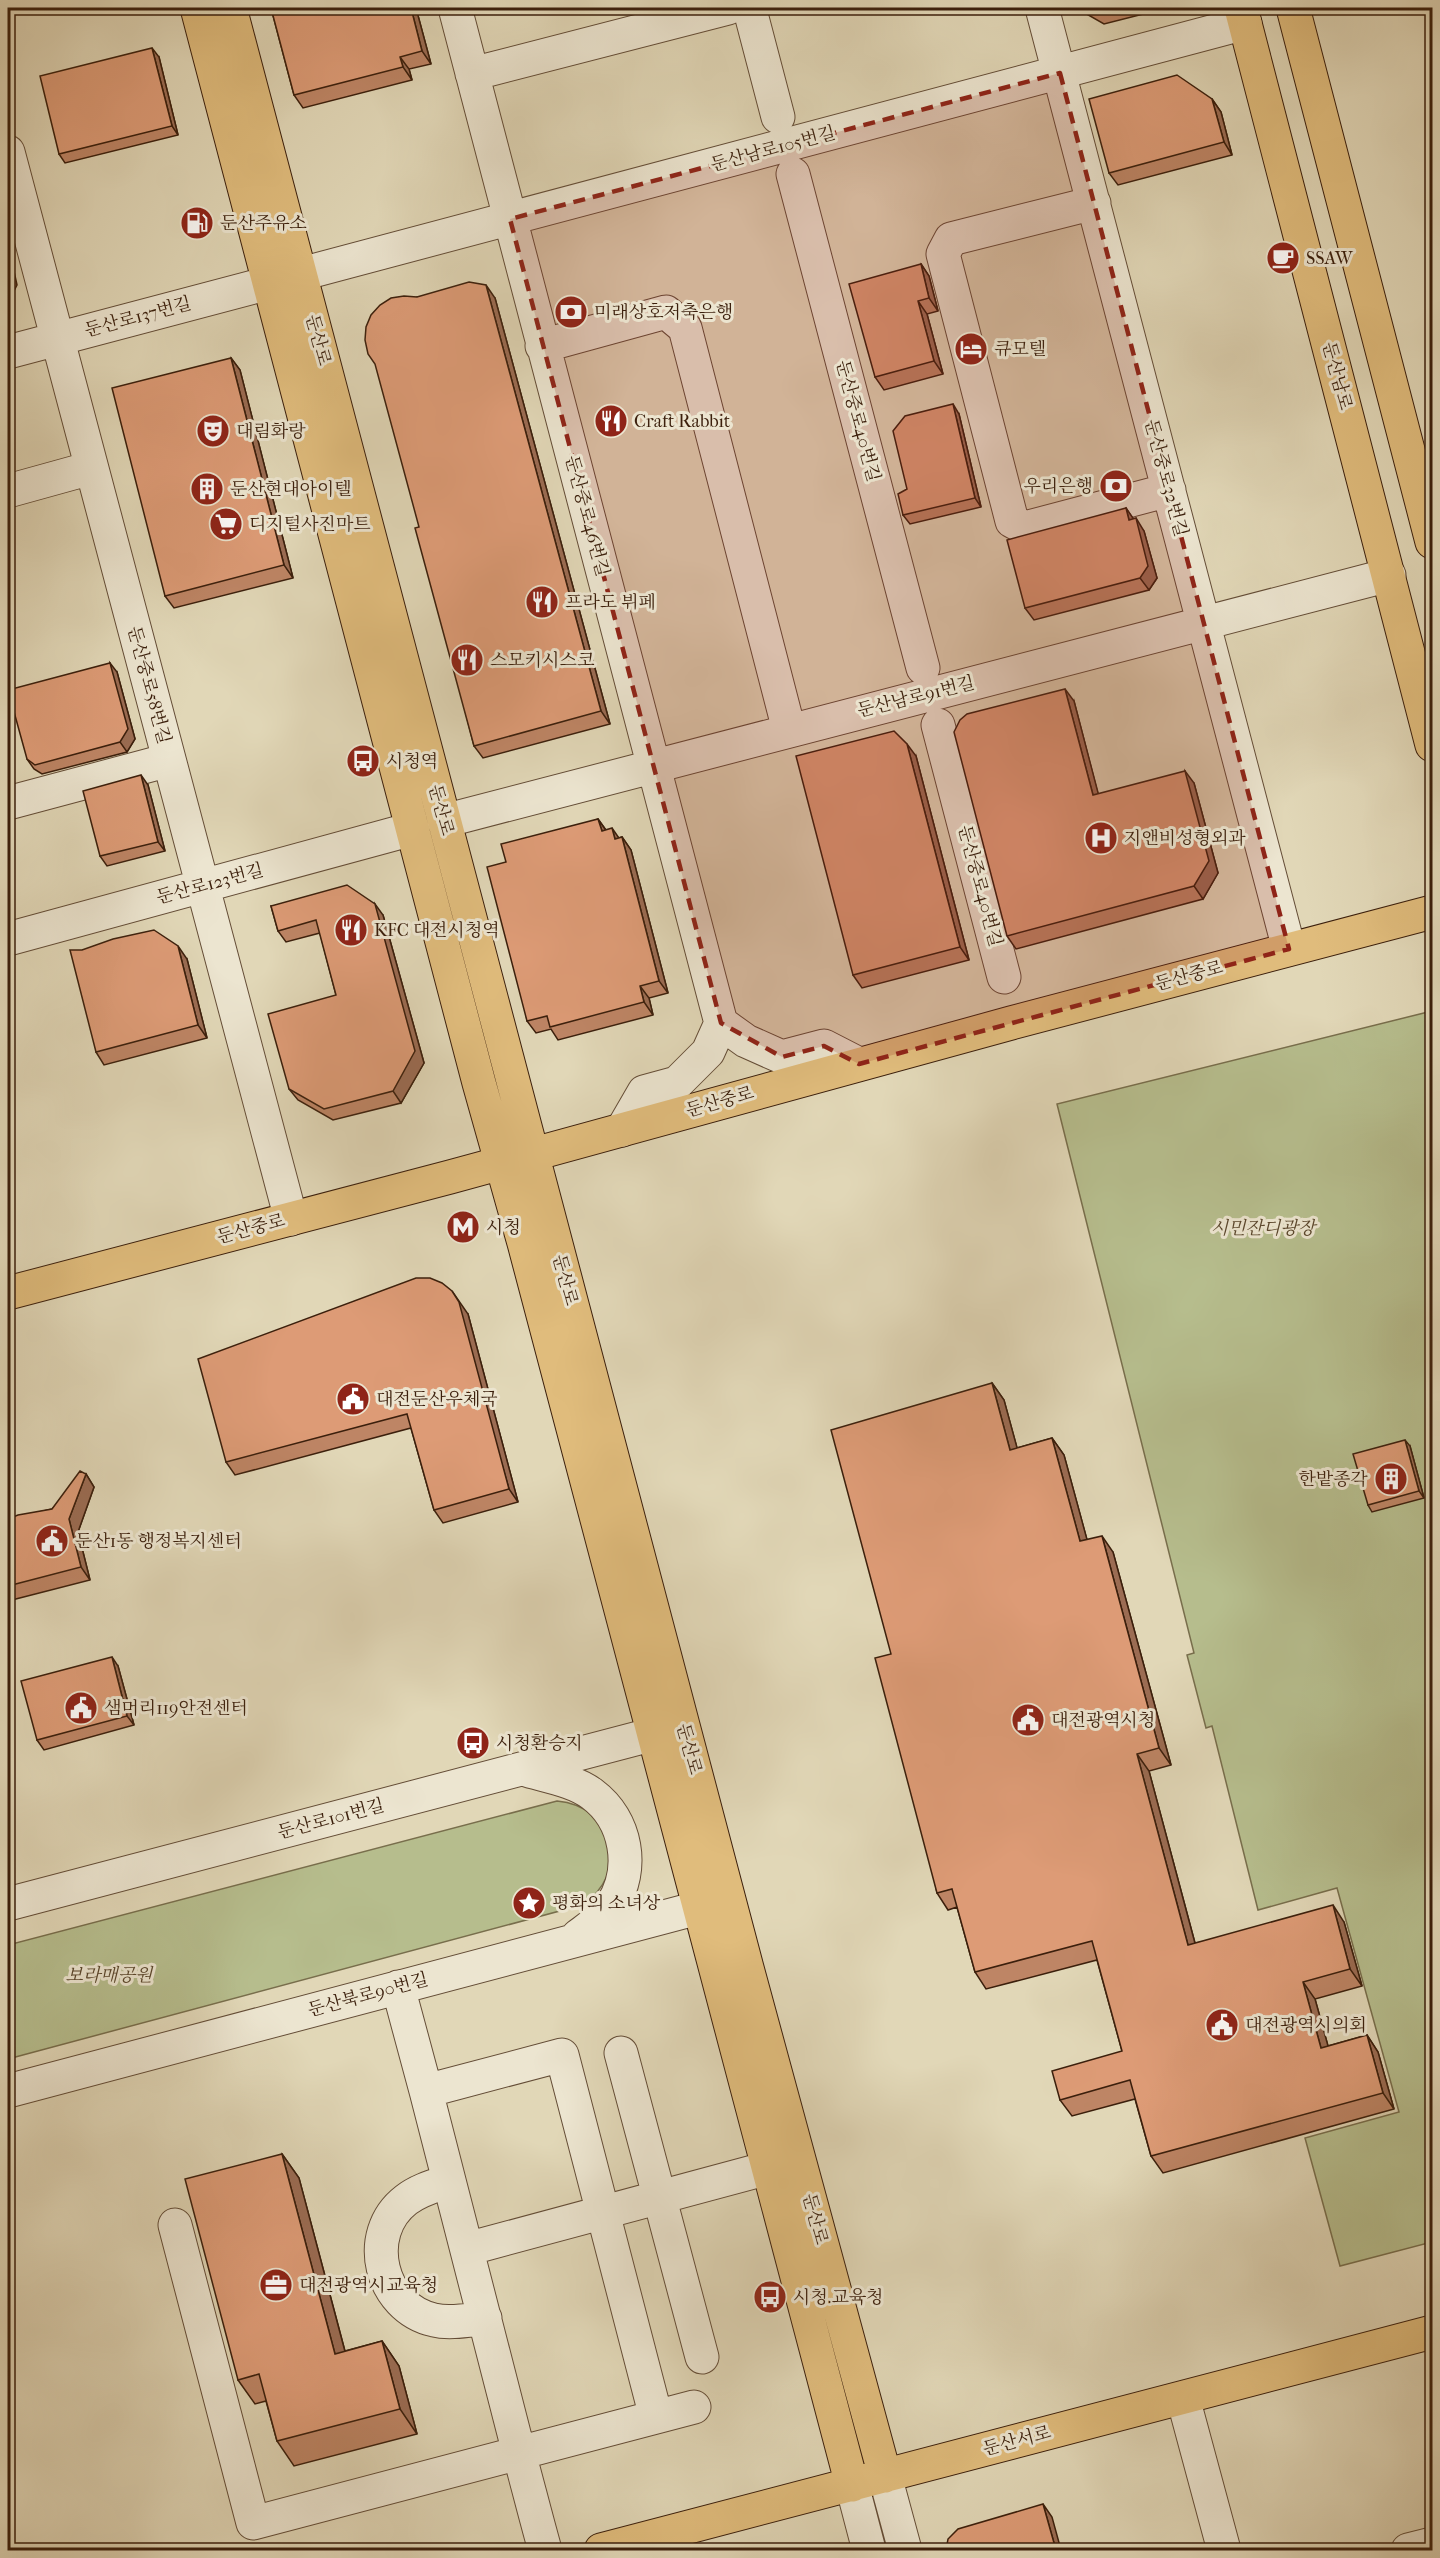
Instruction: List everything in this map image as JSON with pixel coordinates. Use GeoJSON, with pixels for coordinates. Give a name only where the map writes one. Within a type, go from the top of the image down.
{"type":"FeatureCollection","features":[{"type":"Feature","properties":{"kind":"main road","name":"둔산로"},"geometry":{"type":"LineString","coordinates":[[197,8],[412,829],[517,1159],[714,1903],[885,2476]]}},
{"type":"Feature","properties":{"kind":"main road","name":"둔산로"},"geometry":{"type":"LineString","coordinates":[[230,8],[444,821],[517,1159],[654,1734],[714,1903],[768,2168],[852,2485]]}},
{"type":"Feature","properties":{"kind":"main road"},"geometry":{"type":"LineString","coordinates":[[1297,9],[1432,542]]}},
{"type":"Feature","properties":{"kind":"main road","name":"둔산남로"},"geometry":{"type":"LineString","coordinates":[[1243,15],[1432,745]]}},
{"type":"Feature","properties":{"kind":"main road","name":"둔산중로"},"geometry":{"type":"LineString","coordinates":[[8,1293],[517,1159],[859,1064],[1432,912]]}},
{"type":"Feature","properties":{"kind":"main road","name":"둔산서로"},"geometry":{"type":"LineString","coordinates":[[601,2550],[1432,2332]]}},
{"type":"Feature","properties":{"kind":"street","name":"둔산중로46번길"},"geometry":{"type":"LineString","coordinates":[[455,8],[721,1023]]}},
{"type":"Feature","properties":{"kind":"street","name":"둔산중로32번길"},"geometry":{"type":"LineString","coordinates":[[1042,8],[1289,949]]}},
{"type":"Feature","properties":{"kind":"street"},"geometry":{"type":"LineString","coordinates":[[472,74],[739,11],[778,117]]}},
{"type":"Feature","properties":{"kind":"street","name":"둔산남로105번길"},"geometry":{"type":"LineString","coordinates":[[301,274],[1060,73],[1243,15]]}},
{"type":"Feature","properties":{"kind":"street","name":"둔산중로58번길"},"geometry":{"type":"LineString","coordinates":[[10,173],[57,339],[291,1219]]}},
{"type":"Feature","properties":{"kind":"street","name":"둔산중로40번길"},"geometry":{"type":"LineString","coordinates":[[793,174],[923,668]]}},
{"type":"Feature","properties":{"kind":"street"},"geometry":{"type":"LineString","coordinates":[[1094,203],[951,239],[943,254],[1012,521],[1025,528],[1169,490]]}},
{"type":"Feature","properties":{"kind":"street","name":"둔산로137번길"},"geometry":{"type":"LineString","coordinates":[[8,352],[269,283]]}},
{"type":"Feature","properties":{"kind":"street"},"geometry":{"type":"LineString","coordinates":[[542,345],[666,312],[685,328],[789,730]]}},
{"type":"Feature","properties":{"kind":"street"},"geometry":{"type":"LineString","coordinates":[[8,491],[91,468]]}},
{"type":"Feature","properties":{"kind":"street","name":"둔산남로91번길"},"geometry":{"type":"LineString","coordinates":[[444,821],[1389,575]]}},
{"type":"Feature","properties":{"kind":"street","name":"둔산중로40번길"},"geometry":{"type":"LineString","coordinates":[[938,725],[1004,977]]}},
{"type":"Feature","properties":{"kind":"street"},"geometry":{"type":"LineString","coordinates":[[8,803],[169,760]]}},
{"type":"Feature","properties":{"kind":"street","name":"둔산로123번길"},"geometry":{"type":"LineString","coordinates":[[8,939],[412,829]]}},
{"type":"Feature","properties":{"kind":"street"},"geometry":{"type":"LineString","coordinates":[[622,1130],[644,1092],[677,1083],[708,1052],[721,1023],[746,1041],[782,1057],[824,1046],[859,1064]]}},
{"type":"Feature","properties":{"kind":"street","name":"둔산로101번길"},"geometry":{"type":"LineString","coordinates":[[8,1904],[654,1734]]}},
{"type":"Feature","properties":{"kind":"street"},"geometry":{"type":"LineString","coordinates":[[523,1769],[567,1782],[592,1794],[611,1814],[623,1839],[626,1862],[622,1886],[611,1907],[595,1924],[573,1941]]}},
{"type":"Feature","properties":{"kind":"street","name":"둔산북로90번길"},"geometry":{"type":"LineString","coordinates":[[8,2091],[714,1903]]}},
{"type":"Feature","properties":{"kind":"street"},"geometry":{"type":"LineString","coordinates":[[398,1987],[545,2550]]}},
{"type":"Feature","properties":{"kind":"street"},"geometry":{"type":"LineString","coordinates":[[621,2053],[702,2357]]}},
{"type":"Feature","properties":{"kind":"street"},"geometry":{"type":"LineString","coordinates":[[426,2091],[562,2055],[657,2417]]}},
{"type":"Feature","properties":{"kind":"street"},"geometry":{"type":"LineString","coordinates":[[467,2249],[768,2168]]}},
{"type":"Feature","properties":{"kind":"street"},"geometry":{"type":"LineString","coordinates":[[449,2181],[426,2189],[406,2200],[391,2218],[382,2239],[381,2263],[387,2283],[399,2300],[415,2313],[434,2320],[455,2322],[484,2318]]}},
{"type":"Feature","properties":{"kind":"street"},"geometry":{"type":"LineString","coordinates":[[175,2225],[253,2523],[694,2407]]}},
{"type":"Feature","properties":{"kind":"street"},"geometry":{"type":"LineString","coordinates":[[1183,2398],[1224,2550]]}},
{"type":"Feature","properties":{"kind":"street","name":"둔산로"},"geometry":{"type":"LineString","coordinates":[[885,2476],[905,2550]]}},
{"type":"Feature","properties":{"kind":"street","name":"둔산로"},"geometry":{"type":"LineString","coordinates":[[852,2485],[869,2550]]}},
{"type":"Feature","properties":{"kind":"street"},"geometry":{"type":"LineString","coordinates":[[1408,2550],[1432,2544]]}},
{"type":"Feature","properties":{"kind":"highlighted area"},"geometry":{"type":"Polygon","coordinates":[[[1060,73],[1289,949],[859,1064],[824,1046],[782,1057],[721,1023],[510,219],[1060,73]]]}},
{"type":"Feature","properties":{"kind":"green space","name":"시민잔디광장"},"geometry":{"type":"Polygon","coordinates":[[[1432,1011],[1432,2242],[1340,2266],[1305,2138],[1399,2112],[1337,1888],[1258,1910],[1212,1726],[1206,1728],[1187,1655],[1194,1653],[1057,1104],[1432,1011]]]}},
{"type":"Feature","properties":{"kind":"green space","name":"보라매공원"},"geometry":{"type":"Polygon","coordinates":[[[557,1801],[577,1806],[592,1815],[603,1828],[610,1843],[611,1859],[607,1876],[597,1892],[582,1905],[8,2059],[8,1945],[557,1801]]]}},
{"type":"Feature","properties":{"kind":"building"},"geometry":{"type":"Polygon","coordinates":[[[271,8],[411,8],[422,51],[400,57],[403,67],[294,95],[271,8]]]}},
{"type":"Feature","properties":{"kind":"building"},"geometry":{"type":"Polygon","coordinates":[[[1089,8],[1110,8],[1096,11],[1089,8]]]}},
{"type":"Feature","properties":{"kind":"building"},"geometry":{"type":"Polygon","coordinates":[[[152,48],[172,126],[59,154],[40,76],[152,48]]]}},
{"type":"Feature","properties":{"kind":"building"},"geometry":{"type":"Polygon","coordinates":[[[1177,75],[1212,99],[1224,142],[1109,173],[1089,99],[1177,75]]]}},
{"type":"Feature","properties":{"kind":"building"},"geometry":{"type":"Polygon","coordinates":[[[921,264],[929,298],[918,301],[934,361],[875,377],[849,284],[921,264]]]}},
{"type":"Feature","properties":{"kind":"building"},"geometry":{"type":"Polygon","coordinates":[[[469,282],[486,285],[601,711],[474,746],[415,528],[419,527],[375,364],[368,354],[365,340],[366,327],[371,315],[391,298],[417,297],[469,282]]]}},
{"type":"Feature","properties":{"kind":"building","name":"둔산현대아이텔"},"geometry":{"type":"Polygon","coordinates":[[[231,358],[284,565],[165,596],[112,388],[231,358]]]}},
{"type":"Feature","properties":{"kind":"building"},"geometry":{"type":"Polygon","coordinates":[[[953,404],[975,498],[903,515],[898,494],[907,489],[893,431],[905,416],[953,404]]]}},
{"type":"Feature","properties":{"kind":"building"},"geometry":{"type":"Polygon","coordinates":[[[1126,508],[1129,520],[1136,518],[1148,566],[1140,578],[1025,608],[1007,540],[1126,508]]]}},
{"type":"Feature","properties":{"kind":"building"},"geometry":{"type":"Polygon","coordinates":[[[110,663],[128,729],[120,742],[35,765],[27,759],[8,690],[110,663]]]}},
{"type":"Feature","properties":{"kind":"building"},"geometry":{"type":"Polygon","coordinates":[[[1065,689],[1093,795],[1185,771],[1209,861],[1194,886],[1007,936],[954,732],[960,720],[967,714],[1065,689]]]}},
{"type":"Feature","properties":{"kind":"building"},"geometry":{"type":"Polygon","coordinates":[[[894,731],[907,744],[960,947],[853,975],[796,756],[894,731]]]}},
{"type":"Feature","properties":{"kind":"building"},"geometry":{"type":"Polygon","coordinates":[[[141,775],[158,842],[100,856],[83,791],[141,775]]]}},
{"type":"Feature","properties":{"kind":"building"},"geometry":{"type":"Polygon","coordinates":[[[598,819],[602,831],[612,828],[615,839],[622,837],[659,981],[640,986],[644,1002],[550,1027],[547,1016],[527,1021],[487,867],[506,862],[501,844],[598,819]]]}},
{"type":"Feature","properties":{"kind":"building"},"geometry":{"type":"Polygon","coordinates":[[[347,885],[375,904],[415,1051],[393,1091],[324,1109],[289,1089],[268,1014],[336,995],[316,920],[278,931],[271,906],[347,885]]]}},
{"type":"Feature","properties":{"kind":"building"},"geometry":{"type":"Polygon","coordinates":[[[154,930],[178,946],[198,1025],[96,1052],[70,950],[82,950],[113,939],[154,930]]]}},
{"type":"Feature","properties":{"kind":"building","name":"대전둔산우체국"},"geometry":{"type":"Polygon","coordinates":[[[416,1278],[430,1278],[442,1283],[452,1291],[459,1302],[509,1489],[434,1510],[407,1414],[226,1462],[198,1359],[416,1278]]]}},
{"type":"Feature","properties":{"kind":"building","name":"대전광역시청"},"geometry":{"type":"Polygon","coordinates":[[[992,1383],[1010,1450],[1052,1438],[1080,1541],[1102,1536],[1159,1748],[1137,1754],[1188,1945],[1333,1905],[1350,1969],[1303,1982],[1321,2048],[1367,2035],[1383,2093],[1151,2156],[1130,2080],[1060,2100],[1052,2071],[1122,2051],[1092,1941],[975,1972],[952,1889],[937,1893],[875,1658],[891,1654],[831,1430],[992,1383]]]}},
{"type":"Feature","properties":{"kind":"building","name":"한밭종각"},"geometry":{"type":"Polygon","coordinates":[[[1405,1440],[1419,1491],[1368,1505],[1353,1454],[1405,1440]]]}},
{"type":"Feature","properties":{"kind":"building","name":"둔산1동 행정복지센터"},"geometry":{"type":"Polygon","coordinates":[[[80,1471],[86,1474],[69,1519],[81,1567],[8,1586],[8,1519],[52,1509],[80,1471]]]}},
{"type":"Feature","properties":{"kind":"building","name":"샘머리119안전센터"},"geometry":{"type":"Polygon","coordinates":[[[112,1657],[127,1716],[37,1740],[21,1681],[112,1657]]]}},
{"type":"Feature","properties":{"kind":"building","name":"대전광역시교육청"},"geometry":{"type":"Polygon","coordinates":[[[282,2154],[335,2354],[382,2341],[400,2409],[277,2441],[259,2374],[238,2380],[185,2179],[282,2154]]]}},
{"type":"Feature","properties":{"kind":"building"},"geometry":{"type":"Polygon","coordinates":[[[1043,2504],[1056,2550],[946,2550],[948,2539],[958,2529],[1043,2504]]]}},
{"type":"Feature","properties":{"kind":"place","name":"둔산주유소"},"geometry":{"type":"Point","coordinates":[197,223]}},
{"type":"Feature","properties":{"kind":"place","name":"SSAW"},"geometry":{"type":"Point","coordinates":[1283,258]}},
{"type":"Feature","properties":{"kind":"place","name":"미래상호저축은행"},"geometry":{"type":"Point","coordinates":[571,312]}},
{"type":"Feature","properties":{"kind":"place","name":"큐모텔"},"geometry":{"type":"Point","coordinates":[971,349]}},
{"type":"Feature","properties":{"kind":"place","name":"Craft Rabbit"},"geometry":{"type":"Point","coordinates":[611,421]}},
{"type":"Feature","properties":{"kind":"place","name":"대림화랑"},"geometry":{"type":"Point","coordinates":[213,431]}},
{"type":"Feature","properties":{"kind":"place","name":"우리은행"},"geometry":{"type":"Point","coordinates":[1116,486]}},
{"type":"Feature","properties":{"kind":"place","name":"둔산현대아이텔"},"geometry":{"type":"Point","coordinates":[207,489]}},
{"type":"Feature","properties":{"kind":"place","name":"디지털사진마트"},"geometry":{"type":"Point","coordinates":[226,524]}},
{"type":"Feature","properties":{"kind":"place","name":"프라도 뷔페"},"geometry":{"type":"Point","coordinates":[542,602]}},
{"type":"Feature","properties":{"kind":"place","name":"스모키시스코"},"geometry":{"type":"Point","coordinates":[467,660]}},
{"type":"Feature","properties":{"kind":"place","name":"시청역"},"geometry":{"type":"Point","coordinates":[363,761]}},
{"type":"Feature","properties":{"kind":"place","name":"지앤비성형외과"},"geometry":{"type":"Point","coordinates":[1101,838]}},
{"type":"Feature","properties":{"kind":"place","name":"KFC 대전시청역"},"geometry":{"type":"Point","coordinates":[351,930]}},
{"type":"Feature","properties":{"kind":"place","name":"시청"},"geometry":{"type":"Point","coordinates":[463,1227]}},
{"type":"Feature","properties":{"kind":"place","name":"대전둔산우체국"},"geometry":{"type":"Point","coordinates":[353,1399]}},
{"type":"Feature","properties":{"kind":"place","name":"한밭종각"},"geometry":{"type":"Point","coordinates":[1391,1479]}},
{"type":"Feature","properties":{"kind":"place","name":"둔산1동 행정복지센터"},"geometry":{"type":"Point","coordinates":[52,1541]}},
{"type":"Feature","properties":{"kind":"place","name":"샘머리119안전센터"},"geometry":{"type":"Point","coordinates":[81,1708]}},
{"type":"Feature","properties":{"kind":"place","name":"대전광역시청"},"geometry":{"type":"Point","coordinates":[1028,1720]}},
{"type":"Feature","properties":{"kind":"place","name":"시청환승지"},"geometry":{"type":"Point","coordinates":[473,1743]}},
{"type":"Feature","properties":{"kind":"place","name":"평화의 소녀상"},"geometry":{"type":"Point","coordinates":[529,1903]}},
{"type":"Feature","properties":{"kind":"place","name":"대전광역시의회"},"geometry":{"type":"Point","coordinates":[1222,2025]}},
{"type":"Feature","properties":{"kind":"place","name":"대전광역시교육청"},"geometry":{"type":"Point","coordinates":[276,2285]}},
{"type":"Feature","properties":{"kind":"place","name":"시청.교육청"},"geometry":{"type":"Point","coordinates":[770,2297]}}]}
